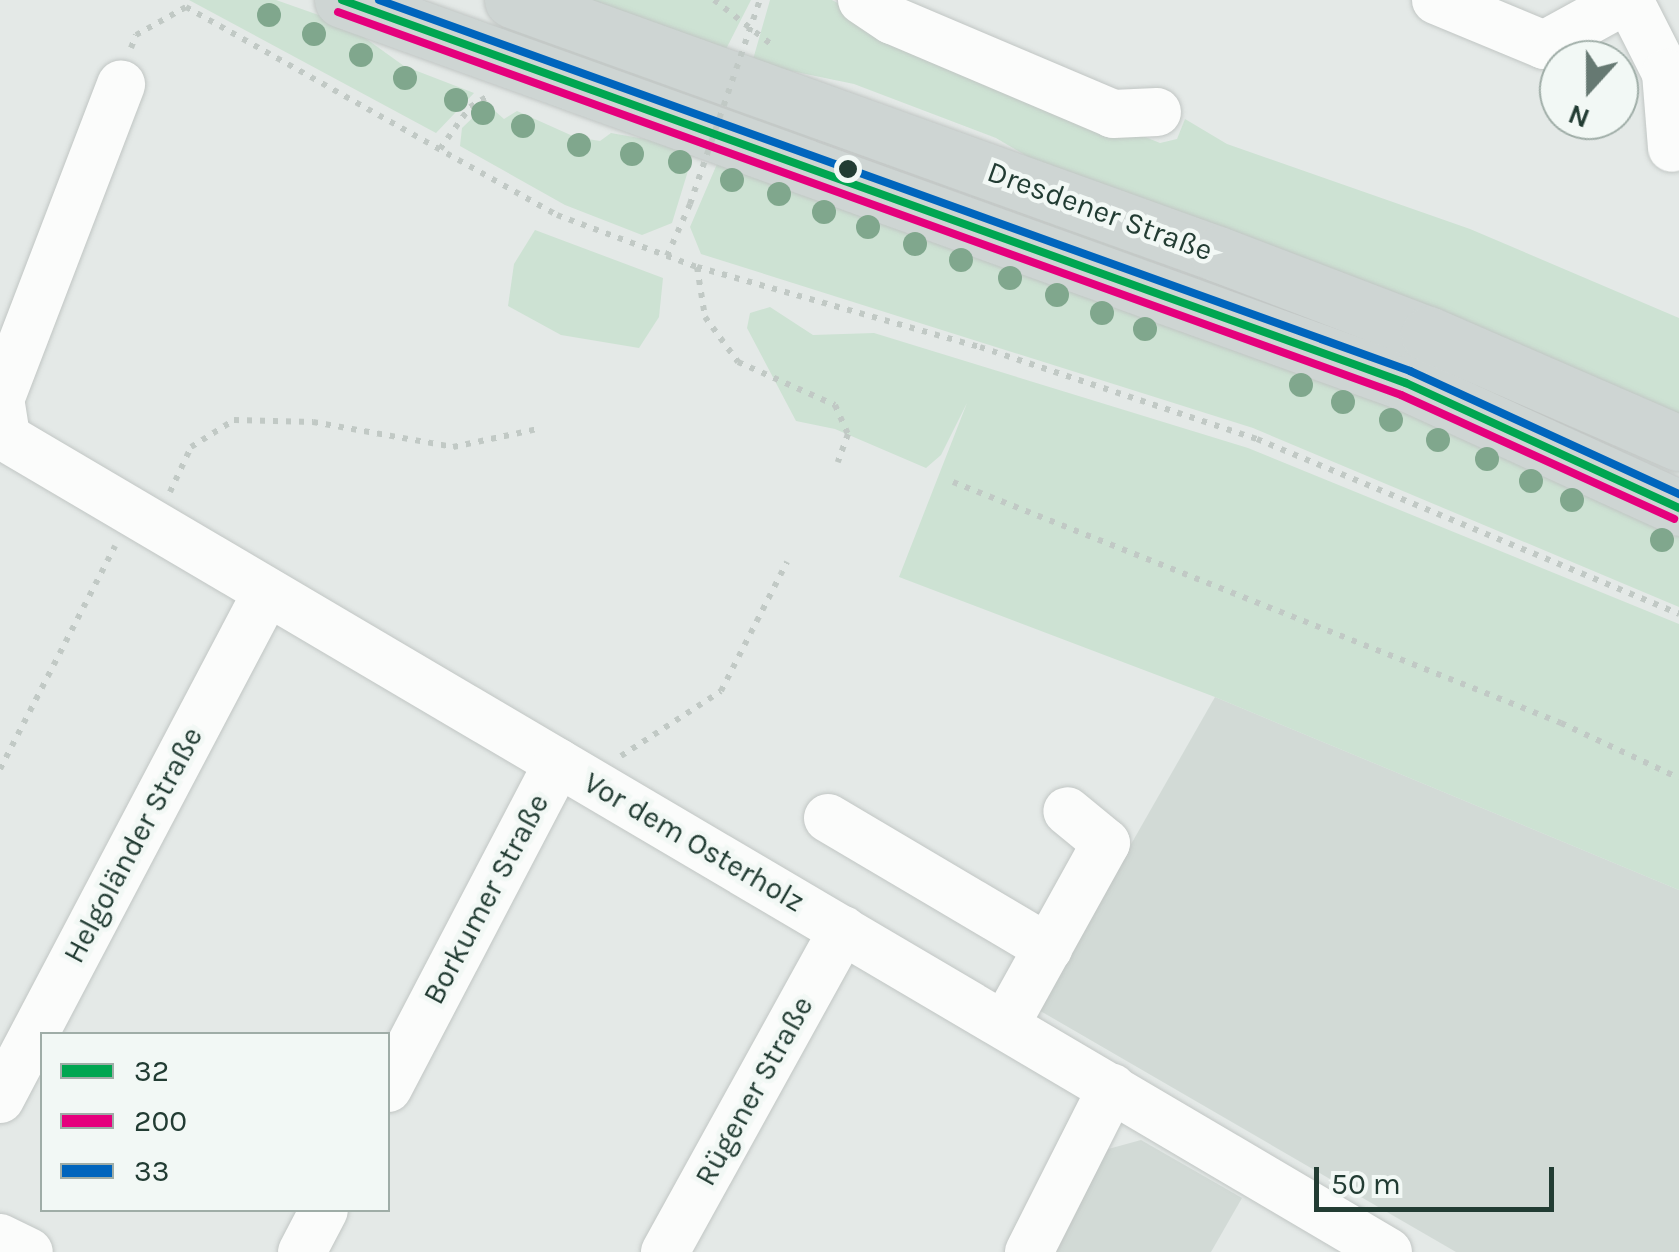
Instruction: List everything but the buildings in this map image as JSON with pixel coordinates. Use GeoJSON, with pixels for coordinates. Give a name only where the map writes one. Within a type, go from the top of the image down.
{"type":"FeatureCollection","features":[{"type":"Feature","properties":{"kind":"main road","name":"Dresdener Straße"},"geometry":{"type":"LineString","coordinates":[[342,0],[1406,384],[1679,508]]}},
{"type":"Feature","properties":{"kind":"main road","name":"Dresdener Straße"},"geometry":{"type":"LineString","coordinates":[[512,0],[1253,267],[1679,443]]}},
{"type":"Feature","properties":{"kind":"street"},"geometry":{"type":"LineString","coordinates":[[862,0],[892,20],[1114,114],[1156,112]]}},
{"type":"Feature","properties":{"kind":"street"},"geometry":{"type":"LineString","coordinates":[[1436,0],[1544,45],[1628,0],[1666,72],[1672,148]]}},
{"type":"Feature","properties":{"kind":"street"},"geometry":{"type":"LineString","coordinates":[[2,438],[0,400],[121,84]]}},
{"type":"Feature","properties":{"kind":"street","name":"Vor dem Osterholz"},"geometry":{"type":"LineString","coordinates":[[2,438],[1388,1252]]}},
{"type":"Feature","properties":{"kind":"street","name":"Helgoländer Straße"},"geometry":{"type":"LineString","coordinates":[[0,1099],[267,592]]}},
{"type":"Feature","properties":{"kind":"street","name":"Borkumer Straße"},"geometry":{"type":"LineString","coordinates":[[390,1085],[572,771]]}},
{"type":"Feature","properties":{"kind":"street"},"geometry":{"type":"LineString","coordinates":[[1005,1025],[1106,843],[1067,812]]}},
{"type":"Feature","properties":{"kind":"street"},"geometry":{"type":"LineString","coordinates":[[828,818],[1048,948]]}},
{"type":"Feature","properties":{"kind":"street","name":"Rügener Straße"},"geometry":{"type":"LineString","coordinates":[[665,1252],[843,930]]}},
{"type":"Feature","properties":{"kind":"street"},"geometry":{"type":"LineString","coordinates":[[1028,1252],[1112,1088]]}},
{"type":"Feature","properties":{"kind":"street"},"geometry":{"type":"LineString","coordinates":[[302,1252],[323,1212]]}},
{"type":"Feature","properties":{"kind":"street"},"geometry":{"type":"LineString","coordinates":[[0,1238],[29,1252]]}},
{"type":"Feature","properties":{"kind":"path"},"geometry":{"type":"LineString","coordinates":[[667,256],[690,204],[760,0]]}},
{"type":"Feature","properties":{"kind":"path"},"geometry":{"type":"LineString","coordinates":[[121,84],[136,35],[186,7],[558,215],[697,267],[980,347],[1258,439],[1679,614]]}},
{"type":"Feature","properties":{"kind":"path"},"geometry":{"type":"LineString","coordinates":[[440,150],[470,107],[490,96],[505,102]]}},
{"type":"Feature","properties":{"kind":"path"},"geometry":{"type":"LineString","coordinates":[[697,267],[705,316],[738,362],[834,405],[848,434],[838,462]]}},
{"type":"Feature","properties":{"kind":"path"},"geometry":{"type":"LineString","coordinates":[[0,769],[143,520],[192,447],[234,420],[313,422],[454,447],[538,430]]}},
{"type":"Feature","properties":{"kind":"path"},"geometry":{"type":"LineString","coordinates":[[953,482],[1561,723],[1679,778]]}},
{"type":"Feature","properties":{"kind":"path"},"geometry":{"type":"LineString","coordinates":[[572,771],[721,691],[787,562]]}},
{"type":"Feature","properties":{"kind":"shaded area"},"geometry":{"type":"Polygon","coordinates":[[[1215,697],[1679,890],[1679,1252],[1456,1252],[1037,1009],[1215,697]]]}},
{"type":"Feature","properties":{"kind":"shaded area"},"geometry":{"type":"Polygon","coordinates":[[[1141,1140],[1242,1198],[1211,1252],[1045,1252],[1101,1151],[1141,1140]]]}},
{"type":"Feature","properties":{"kind":"green space"},"geometry":{"type":"Polygon","coordinates":[[[189,0],[276,0],[347,25],[404,66],[474,93],[436,133],[189,0]]]}},
{"type":"Feature","properties":{"kind":"green space"},"geometry":{"type":"Polygon","coordinates":[[[583,0],[751,0],[724,53],[583,0]]]}},
{"type":"Feature","properties":{"kind":"green space"},"geometry":{"type":"Polygon","coordinates":[[[770,0],[832,0],[887,31],[1160,143],[1177,139],[1185,119],[1227,144],[1470,229],[1679,318],[1679,418],[1040,164],[996,138],[854,84],[752,63],[770,0]]]}},
{"type":"Feature","properties":{"kind":"green space"},"geometry":{"type":"Polygon","coordinates":[[[487,104],[504,119],[517,111],[575,137],[600,141],[611,133],[695,148],[672,223],[642,235],[565,205],[460,146],[462,128],[487,104]]]}},
{"type":"Feature","properties":{"kind":"green space"},"geometry":{"type":"Polygon","coordinates":[[[720,157],[1397,404],[1679,534],[1679,607],[1253,428],[701,254],[690,227],[720,157]]]}},
{"type":"Feature","properties":{"kind":"green space"},"geometry":{"type":"Polygon","coordinates":[[[535,230],[663,278],[659,317],[639,348],[561,335],[508,306],[514,264],[535,230]]]}},
{"type":"Feature","properties":{"kind":"green space"},"geometry":{"type":"Polygon","coordinates":[[[770,307],[813,335],[874,333],[1248,448],[1679,624],[1679,890],[1215,697],[899,577],[967,403],[941,455],[926,468],[835,429],[796,421],[747,328],[750,313],[770,307]]]}},
{"type":"Feature","properties":{"kind":"transit line","name":"32"},"geometry":{"type":"LineString","coordinates":[[342,0],[1406,383],[1679,508]]}},
{"type":"Feature","properties":{"kind":"transit line","name":"33"},"geometry":{"type":"LineString","coordinates":[[379,0],[1410,371],[1679,494]]}},
{"type":"Feature","properties":{"kind":"transit line","name":"200"},"geometry":{"type":"LineString","coordinates":[[338,12],[1401,395],[1674,519]]}}]}
